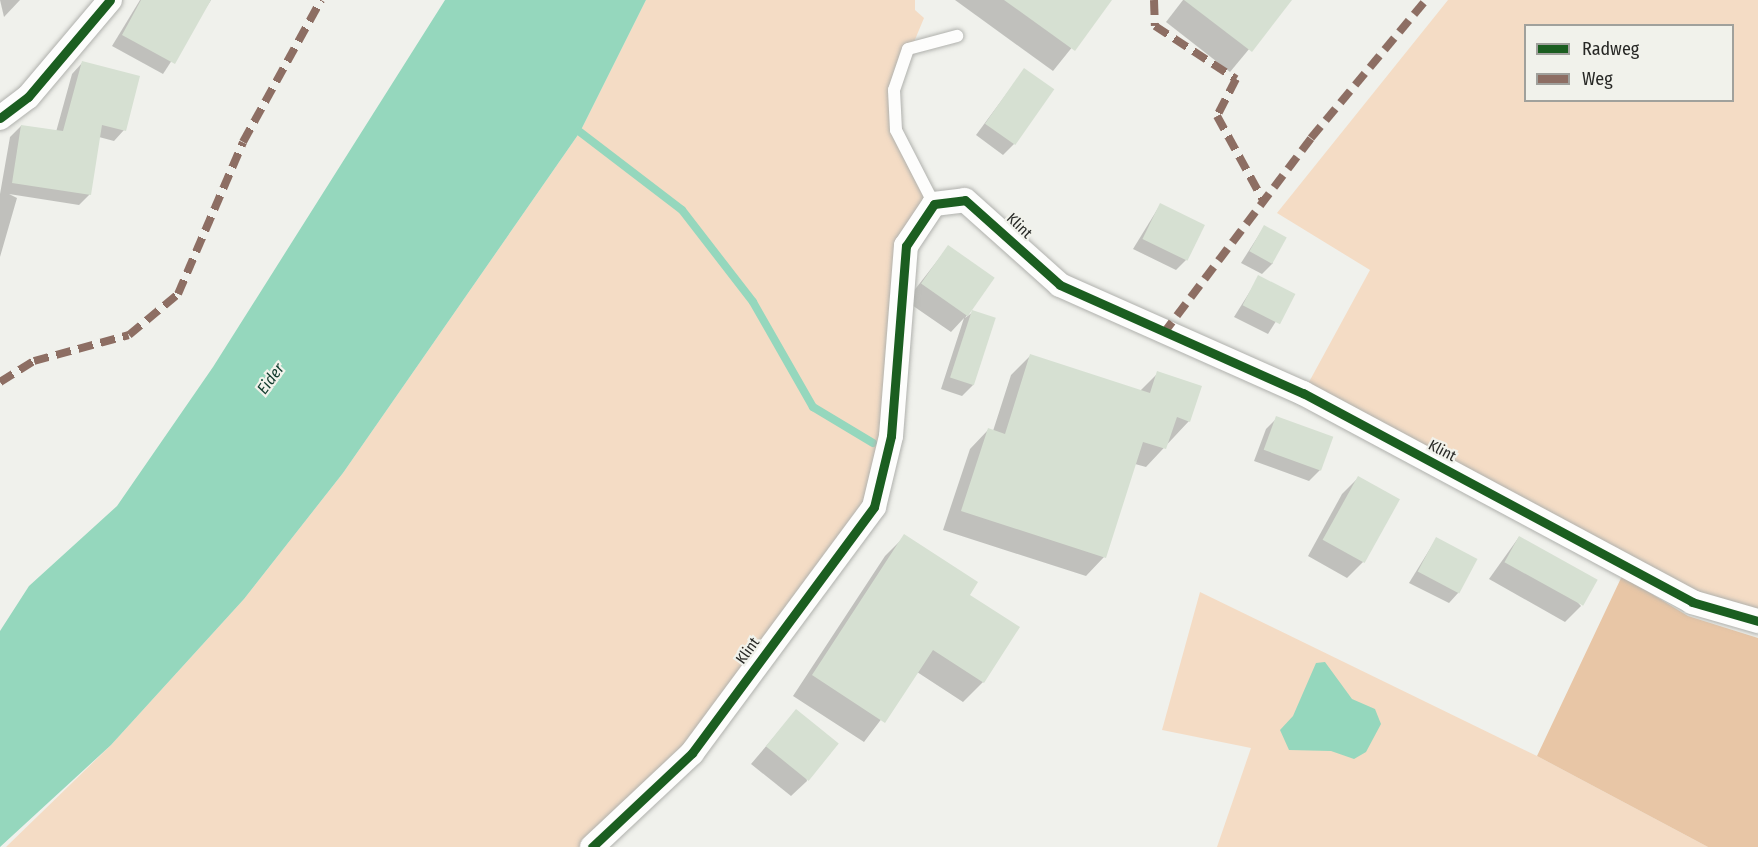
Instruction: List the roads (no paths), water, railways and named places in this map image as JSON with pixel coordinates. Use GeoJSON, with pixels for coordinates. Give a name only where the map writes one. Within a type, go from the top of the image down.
{"type":"FeatureCollection","features":[{"type":"Feature","properties":{"kind":"street"},"geometry":{"type":"LineString","coordinates":[[0,118],[28,97],[110,0]]}},
{"type":"Feature","properties":{"kind":"street","name":"Klint"},"geometry":{"type":"LineString","coordinates":[[592,847],[692,753],[874,507],[891,436],[906,246],[934,204],[965,200],[1060,285],[1303,393],[1692,602],[1758,621]]}},
{"type":"Feature","properties":{"kind":"lane"},"geometry":{"type":"LineString","coordinates":[[934,204],[896,130],[894,90],[908,49],[957,36]]}},
{"type":"Feature","properties":{"kind":"water","name":"Eider"},"geometry":{"type":"Polygon","coordinates":[[[445,0],[646,0],[580,132],[343,473],[244,599],[111,745],[0,847],[0,631],[29,586],[117,506],[213,367],[445,0]]]}},
{"type":"Feature","properties":{"kind":"water"},"geometry":{"type":"Polygon","coordinates":[[[1325,662],[1352,699],[1375,709],[1381,724],[1366,752],[1354,759],[1331,751],[1289,750],[1280,730],[1293,716],[1316,663],[1325,662]]]}},
{"type":"Feature","properties":{"kind":"waterway"},"geometry":{"type":"LineString","coordinates":[[580,132],[682,210],[753,302],[813,407],[873,443]]}}]}
